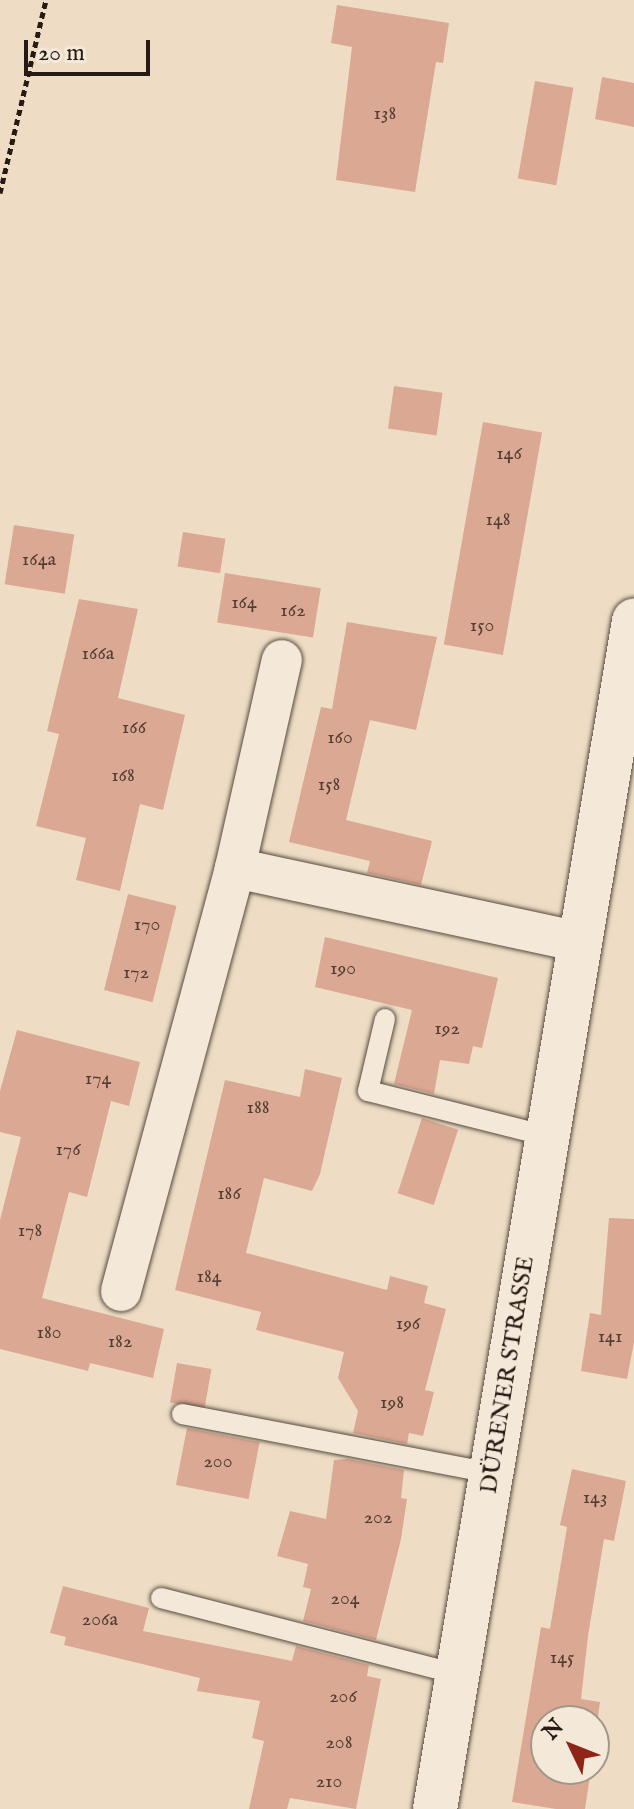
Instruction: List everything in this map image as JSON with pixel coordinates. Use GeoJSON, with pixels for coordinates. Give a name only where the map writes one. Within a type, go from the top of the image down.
{"type":"FeatureCollection","features":[{"type":"Feature","properties":{"kind":"street","name":"DÜRENER STRASSE"},"geometry":{"type":"LineString","coordinates":[[435,1809],[634,621]]}},
{"type":"Feature","properties":{"kind":"street"},"geometry":{"type":"LineString","coordinates":[[121,1291],[235,868],[282,660]]}},
{"type":"Feature","properties":{"kind":"street"},"geometry":{"type":"LineString","coordinates":[[235,868],[579,942]]}},
{"type":"Feature","properties":{"kind":"lane"},"geometry":{"type":"LineString","coordinates":[[385,1019],[368,1091],[547,1136]]}},
{"type":"Feature","properties":{"kind":"lane"},"geometry":{"type":"LineString","coordinates":[[182,1414],[492,1473]]}},
{"type":"Feature","properties":{"kind":"lane"},"geometry":{"type":"LineString","coordinates":[[161,1598],[457,1674]]}},
{"type":"Feature","properties":{"kind":"path"},"geometry":{"type":"LineString","coordinates":[[0,193],[46,0]]}},
{"type":"Feature","properties":{"kind":"building"},"geometry":{"type":"Polygon","coordinates":[[[337,5],[449,23],[443,63],[436,62],[415,192],[336,180],[352,47],[331,43],[337,5]]]}},
{"type":"Feature","properties":{"kind":"building"},"geometry":{"type":"Polygon","coordinates":[[[602,77],[634,83],[634,127],[595,119],[602,77]]]}},
{"type":"Feature","properties":{"kind":"building"},"geometry":{"type":"Polygon","coordinates":[[[535,81],[573,88],[556,185],[518,178],[535,81]]]}},
{"type":"Feature","properties":{"kind":"building"},"geometry":{"type":"Polygon","coordinates":[[[394,386],[443,393],[437,435],[388,429],[394,386]]]}},
{"type":"Feature","properties":{"kind":"building"},"geometry":{"type":"Polygon","coordinates":[[[483,422],[542,432],[503,655],[444,645],[483,422]]]}},
{"type":"Feature","properties":{"kind":"building"},"geometry":{"type":"Polygon","coordinates":[[[14,525],[74,535],[65,594],[5,584],[14,525]]]}},
{"type":"Feature","properties":{"kind":"building"},"geometry":{"type":"Polygon","coordinates":[[[183,532],[225,539],[220,573],[178,567],[183,532]]]}},
{"type":"Feature","properties":{"kind":"building"},"geometry":{"type":"Polygon","coordinates":[[[225,573],[321,588],[313,638],[217,622],[225,573]]]}},
{"type":"Feature","properties":{"kind":"building"},"geometry":{"type":"Polygon","coordinates":[[[79,599],[138,609],[118,698],[185,715],[163,810],[140,804],[120,891],[76,880],[86,838],[36,826],[59,734],[47,731],[79,599]]]}},
{"type":"Feature","properties":{"kind":"building"},"geometry":{"type":"Polygon","coordinates":[[[347,622],[437,637],[416,730],[370,720],[346,820],[432,841],[421,885],[367,873],[370,861],[289,842],[321,707],[332,709],[347,622]]]}},
{"type":"Feature","properties":{"kind":"building"},"geometry":{"type":"Polygon","coordinates":[[[128,894],[177,906],[153,1002],[104,990],[128,894]]]}},
{"type":"Feature","properties":{"kind":"building"},"geometry":{"type":"Polygon","coordinates":[[[325,937],[498,978],[482,1048],[473,1046],[469,1064],[440,1060],[434,1094],[394,1084],[412,1010],[315,987],[325,937]]]}},
{"type":"Feature","properties":{"kind":"building"},"geometry":{"type":"Polygon","coordinates":[[[17,1030],[140,1062],[129,1106],[111,1101],[87,1197],[69,1192],[42,1298],[164,1329],[153,1378],[90,1363],[88,1371],[0,1349],[0,1220],[21,1137],[0,1132],[0,1091],[17,1030]]]}},
{"type":"Feature","properties":{"kind":"building"},"geometry":{"type":"Polygon","coordinates":[[[305,1069],[342,1078],[320,1174],[312,1191],[264,1178],[246,1253],[387,1290],[390,1276],[428,1286],[424,1303],[446,1309],[425,1390],[434,1392],[423,1436],[409,1433],[407,1444],[353,1433],[358,1411],[338,1378],[344,1352],[256,1330],[261,1312],[175,1290],[225,1080],[300,1097],[305,1069]]]}},
{"type":"Feature","properties":{"kind":"building"},"geometry":{"type":"Polygon","coordinates":[[[422,1118],[458,1130],[434,1205],[398,1193],[422,1118]]]}},
{"type":"Feature","properties":{"kind":"building"},"geometry":{"type":"Polygon","coordinates":[[[609,1218],[634,1219],[634,1342],[627,1379],[581,1371],[590,1313],[601,1315],[609,1218]]]}},
{"type":"Feature","properties":{"kind":"building"},"geometry":{"type":"Polygon","coordinates":[[[177,1363],[211,1369],[205,1408],[170,1402],[177,1363]]]}},
{"type":"Feature","properties":{"kind":"building"},"geometry":{"type":"Polygon","coordinates":[[[187,1428],[260,1442],[249,1499],[176,1485],[187,1428]]]}},
{"type":"Feature","properties":{"kind":"building"},"geometry":{"type":"Polygon","coordinates":[[[348,1459],[404,1470],[401,1498],[407,1499],[401,1539],[376,1640],[303,1621],[311,1589],[303,1587],[308,1564],[277,1556],[290,1511],[326,1519],[334,1460],[348,1459]]]}},
{"type":"Feature","properties":{"kind":"building"},"geometry":{"type":"Polygon","coordinates":[[[572,1469],[626,1481],[614,1541],[604,1539],[588,1636],[581,1699],[600,1702],[600,1705],[530,1705],[530,1785],[589,1785],[585,1809],[556,1809],[512,1802],[541,1627],[550,1629],[567,1527],[560,1525],[572,1469]]]}},
{"type":"Feature","properties":{"kind":"building"},"geometry":{"type":"Polygon","coordinates":[[[63,1586],[149,1608],[143,1631],[292,1661],[296,1646],[369,1665],[367,1676],[381,1679],[356,1809],[290,1798],[287,1809],[249,1809],[264,1741],[252,1738],[260,1701],[197,1691],[200,1678],[64,1645],[66,1637],[50,1633],[63,1586]]]}}]}
